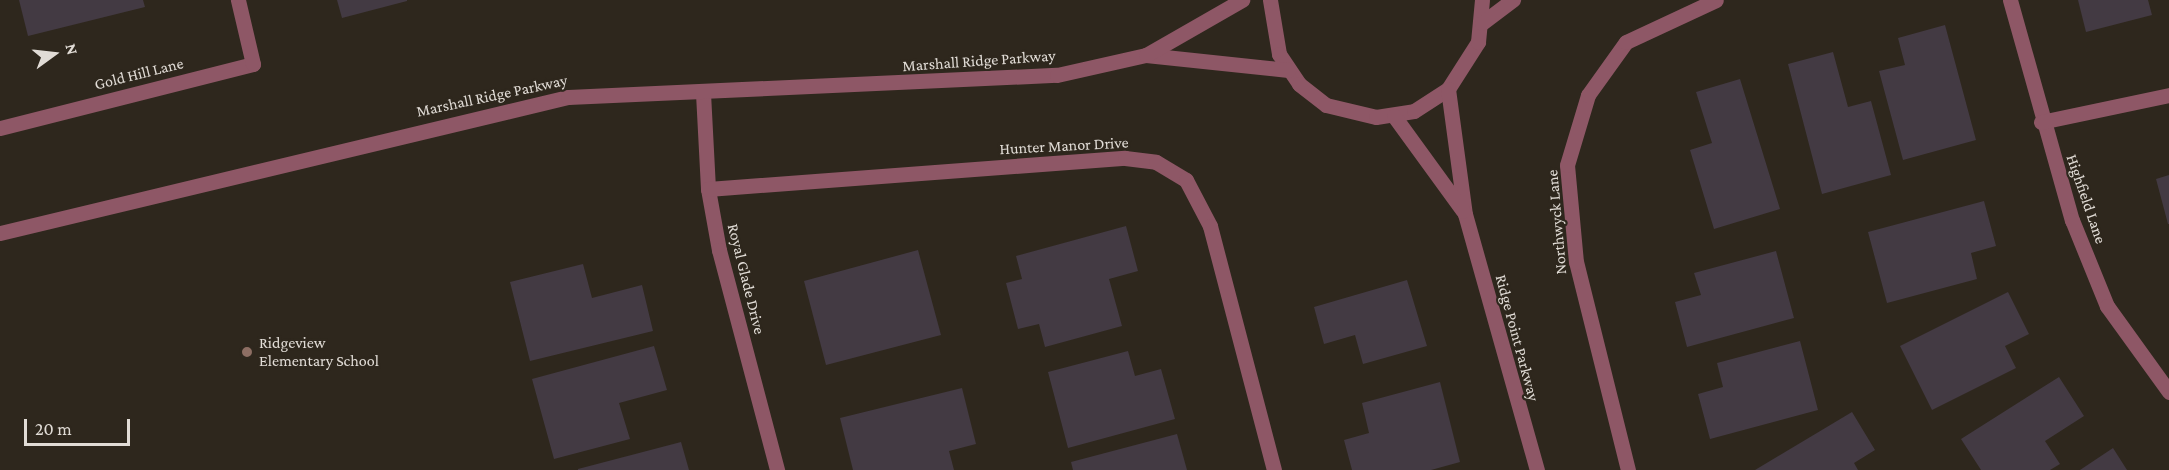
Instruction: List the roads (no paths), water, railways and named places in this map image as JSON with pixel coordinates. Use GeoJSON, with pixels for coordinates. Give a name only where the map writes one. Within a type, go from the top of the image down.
{"type":"FeatureCollection","features":[{"type":"Feature","properties":{"kind":"street","name":"Gold Hill Lane"},"geometry":{"type":"LineString","coordinates":[[0,128],[253,64],[238,0]]}},
{"type":"Feature","properties":{"kind":"street","name":"Marshall Ridge Parkway"},"geometry":{"type":"LineString","coordinates":[[0,233],[568,97],[703,93],[1056,75],[1146,55],[1242,0]]}},
{"type":"Feature","properties":{"kind":"street"},"geometry":{"type":"LineString","coordinates":[[1270,0],[1273,36],[1288,70],[1326,105],[1359,116],[1394,116],[1448,89],[1471,60],[1482,23],[1482,0]]}},
{"type":"Feature","properties":{"kind":"street"},"geometry":{"type":"LineString","coordinates":[[1482,23],[1513,0]]}},
{"type":"Feature","properties":{"kind":"street","name":"Northwyck Lane"},"geometry":{"type":"LineString","coordinates":[[1628,470],[1576,262],[1567,165],[1588,95],[1626,42],[1716,0]]}},
{"type":"Feature","properties":{"kind":"street","name":"Highfield Lane"},"geometry":{"type":"LineString","coordinates":[[2010,0],[2041,122],[2107,306],[2169,392]]}},
{"type":"Feature","properties":{"kind":"street","name":"Marshall Ridge Parkway"},"geometry":{"type":"LineString","coordinates":[[1146,55],[1288,70]]}},
{"type":"Feature","properties":{"kind":"street"},"geometry":{"type":"LineString","coordinates":[[1448,89],[1465,214]]}},
{"type":"Feature","properties":{"kind":"street","name":"Royal Glade Drive"},"geometry":{"type":"LineString","coordinates":[[703,93],[708,189],[719,250],[777,470]]}},
{"type":"Feature","properties":{"kind":"street"},"geometry":{"type":"LineString","coordinates":[[2041,122],[2169,95]]}},
{"type":"Feature","properties":{"kind":"street"},"geometry":{"type":"LineString","coordinates":[[1394,116],[1465,214]]}},
{"type":"Feature","properties":{"kind":"street","name":"Hunter Manor Drive"},"geometry":{"type":"LineString","coordinates":[[708,189],[1125,158],[1156,162],[1186,180],[1210,226],[1274,470]]}},
{"type":"Feature","properties":{"kind":"street","name":"Ridge Point Parkway"},"geometry":{"type":"LineString","coordinates":[[1465,214],[1537,470]]}},
{"type":"Feature","properties":{"kind":"place","name":"Ridgeview Elementary School"},"geometry":{"type":"Point","coordinates":[247,352]}}]}
